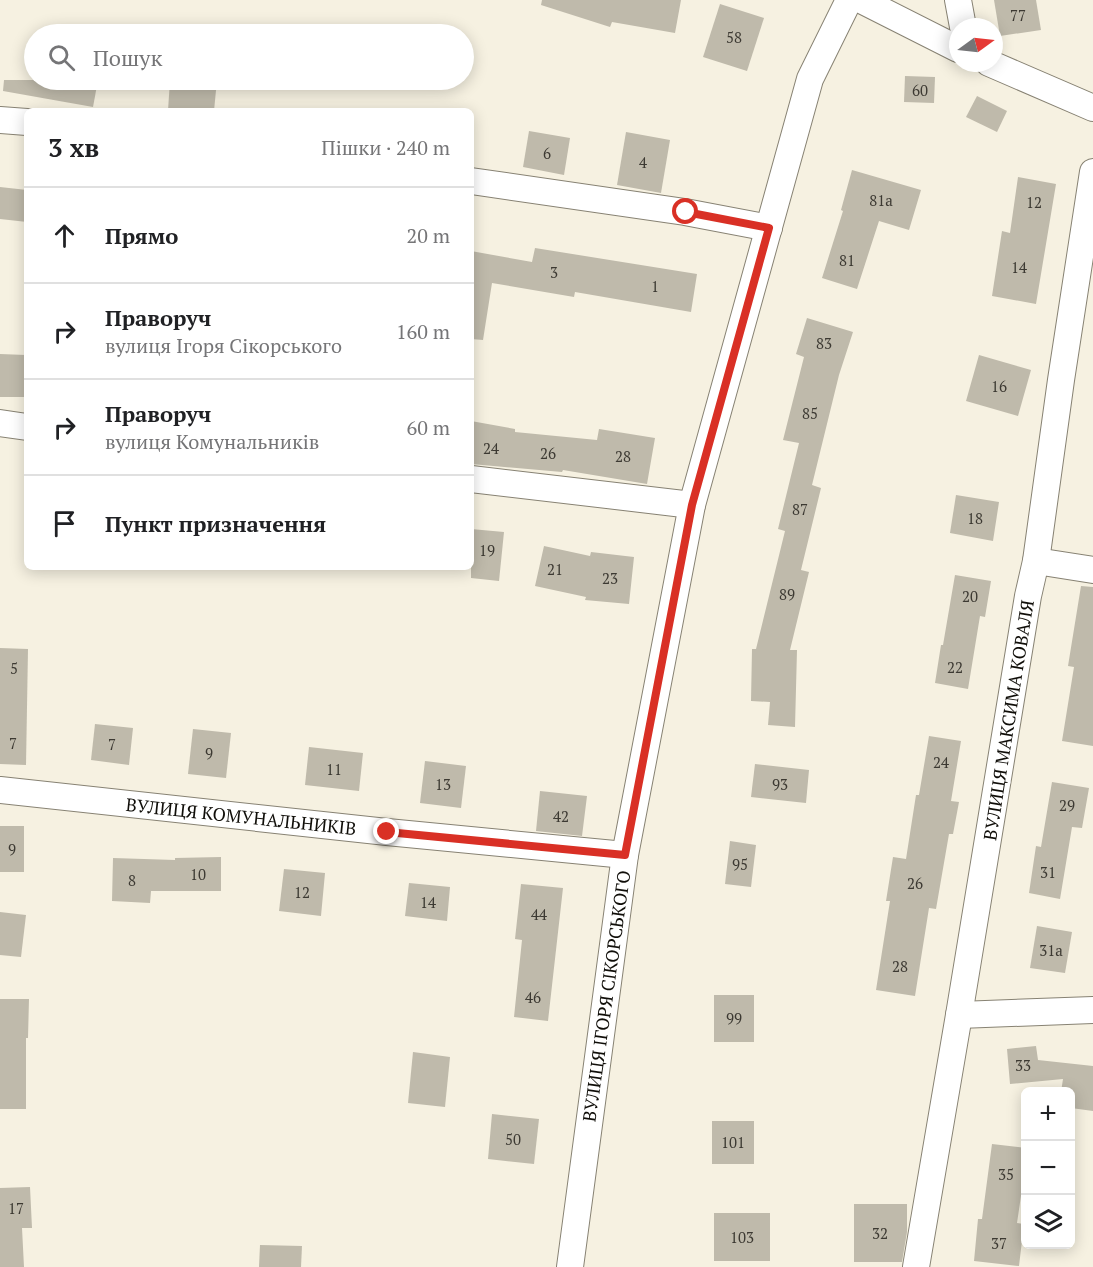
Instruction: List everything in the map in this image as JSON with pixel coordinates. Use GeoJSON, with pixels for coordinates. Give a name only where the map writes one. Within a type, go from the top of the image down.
{"type":"FeatureCollection","features":[{"type":"Feature","properties":{"kind":"street","name":"ВУЛИЦЯ ІГОРЯ СІКОРСЬКОГО"},"geometry":{"type":"LineString","coordinates":[[570,1267],[625,855],[692,505],[810,79],[849,0]]}},
{"type":"Feature","properties":{"kind":"street"},"geometry":{"type":"LineString","coordinates":[[861,0],[949,44]]}},
{"type":"Feature","properties":{"kind":"street"},"geometry":{"type":"LineString","coordinates":[[958,0],[961,18]]}},
{"type":"Feature","properties":{"kind":"street"},"geometry":{"type":"LineString","coordinates":[[1003,69],[1093,108]]}},
{"type":"Feature","properties":{"kind":"street"},"geometry":{"type":"LineString","coordinates":[[0,120],[24,122]]}},
{"type":"Feature","properties":{"kind":"street","name":"ВУЛИЦЯ МАКСИМА КОВАЛЯ"},"geometry":{"type":"LineString","coordinates":[[916,1267],[1028,596],[1036,561],[1093,172]]}},
{"type":"Feature","properties":{"kind":"street"},"geometry":{"type":"LineString","coordinates":[[474,181],[686,212],[769,228]]}},
{"type":"Feature","properties":{"kind":"street"},"geometry":{"type":"LineString","coordinates":[[0,423],[24,427]]}},
{"type":"Feature","properties":{"kind":"street"},"geometry":{"type":"LineString","coordinates":[[474,479],[692,505]]}},
{"type":"Feature","properties":{"kind":"street"},"geometry":{"type":"LineString","coordinates":[[1036,561],[1093,570]]}},
{"type":"Feature","properties":{"kind":"street","name":"ВУЛИЦЯ КОМУНАЛЬНИКІВ"},"geometry":{"type":"LineString","coordinates":[[0,790],[375,831],[625,855]]}},
{"type":"Feature","properties":{"kind":"street"},"geometry":{"type":"LineString","coordinates":[[959,1015],[1093,1010]]}},
{"type":"Feature","properties":{"kind":"building"},"geometry":{"type":"Polygon","coordinates":[[[542,0],[681,0],[675,33],[612,22],[610,27],[541,5],[542,0]]]}},
{"type":"Feature","properties":{"kind":"building"},"geometry":{"type":"Polygon","coordinates":[[[994,0],[1036,0],[1041,30],[1003,36],[1003,18],[997,18],[994,0]]]}},
{"type":"Feature","properties":{"kind":"building"},"geometry":{"type":"Polygon","coordinates":[[[720,4],[764,18],[747,71],[703,57],[720,4]]]}},
{"type":"Feature","properties":{"kind":"building"},"geometry":{"type":"Polygon","coordinates":[[[905,76],[935,77],[934,103],[904,102],[905,76]]]}},
{"type":"Feature","properties":{"kind":"building"},"geometry":{"type":"Polygon","coordinates":[[[4,80],[24,80],[24,90],[96,90],[93,107],[3,91],[4,80]]]}},
{"type":"Feature","properties":{"kind":"building"},"geometry":{"type":"Polygon","coordinates":[[[169,90],[216,90],[214,108],[168,108],[169,90]]]}},
{"type":"Feature","properties":{"kind":"building"},"geometry":{"type":"Polygon","coordinates":[[[977,96],[1007,111],[997,132],[966,117],[977,96]]]}},
{"type":"Feature","properties":{"kind":"building"},"geometry":{"type":"Polygon","coordinates":[[[529,131],[570,138],[564,175],[523,167],[529,131]]]}},
{"type":"Feature","properties":{"kind":"building"},"geometry":{"type":"Polygon","coordinates":[[[626,132],[670,140],[661,193],[617,185],[626,132]]]}},
{"type":"Feature","properties":{"kind":"building"},"geometry":{"type":"Polygon","coordinates":[[[852,170],[921,190],[909,230],[879,221],[857,289],[822,278],[843,211],[841,210],[852,170]]]}},
{"type":"Feature","properties":{"kind":"building"},"geometry":{"type":"Polygon","coordinates":[[[1018,177],[1056,184],[1036,304],[992,296],[1002,231],[1010,233],[1018,177]]]}},
{"type":"Feature","properties":{"kind":"building"},"geometry":{"type":"Polygon","coordinates":[[[0,187],[24,190],[24,222],[0,219],[0,187]]]}},
{"type":"Feature","properties":{"kind":"building"},"geometry":{"type":"Polygon","coordinates":[[[535,248],[697,274],[691,312],[575,292],[574,297],[492,283],[483,340],[474,339],[474,252],[532,262],[535,248]]]}},
{"type":"Feature","properties":{"kind":"building"},"geometry":{"type":"Polygon","coordinates":[[[807,318],[853,332],[839,375],[812,485],[821,488],[801,570],[809,572],[790,650],[797,650],[795,727],[768,725],[770,702],[751,701],[752,649],[756,649],[785,531],[778,529],[799,443],[783,440],[804,357],[796,354],[807,318]]]}},
{"type":"Feature","properties":{"kind":"building"},"geometry":{"type":"Polygon","coordinates":[[[0,354],[24,355],[24,397],[0,397],[0,354]]]}},
{"type":"Feature","properties":{"kind":"building"},"geometry":{"type":"Polygon","coordinates":[[[979,355],[1031,370],[1018,416],[966,401],[979,355]]]}},
{"type":"Feature","properties":{"kind":"building"},"geometry":{"type":"Polygon","coordinates":[[[474,422],[515,429],[515,432],[597,440],[599,429],[655,438],[647,484],[563,470],[562,472],[474,464],[474,422]]]}},
{"type":"Feature","properties":{"kind":"building"},"geometry":{"type":"Polygon","coordinates":[[[956,495],[999,502],[993,541],[950,533],[956,495]]]}},
{"type":"Feature","properties":{"kind":"building"},"geometry":{"type":"Polygon","coordinates":[[[474,529],[504,532],[499,581],[471,578],[471,570],[474,570],[474,529]]]}},
{"type":"Feature","properties":{"kind":"building"},"geometry":{"type":"Polygon","coordinates":[[[544,546],[590,556],[591,552],[634,557],[629,604],[585,600],[586,597],[535,586],[544,546]]]}},
{"type":"Feature","properties":{"kind":"building"},"geometry":{"type":"Polygon","coordinates":[[[955,575],[991,581],[985,617],[980,616],[968,689],[935,683],[955,575]]]}},
{"type":"Feature","properties":{"kind":"building"},"geometry":{"type":"Polygon","coordinates":[[[1081,586],[1093,587],[1093,746],[1062,741],[1074,667],[1068,666],[1081,586]]]}},
{"type":"Feature","properties":{"kind":"building"},"geometry":{"type":"Polygon","coordinates":[[[0,648],[28,649],[26,765],[0,764],[0,648]]]}},
{"type":"Feature","properties":{"kind":"building"},"geometry":{"type":"Polygon","coordinates":[[[95,724],[133,728],[129,765],[91,760],[95,724]]]}},
{"type":"Feature","properties":{"kind":"building"},"geometry":{"type":"Polygon","coordinates":[[[193,729],[231,733],[226,778],[188,774],[193,729]]]}},
{"type":"Feature","properties":{"kind":"building"},"geometry":{"type":"Polygon","coordinates":[[[929,736],[961,741],[951,801],[959,802],[953,834],[949,834],[936,909],[929,908],[915,996],[876,990],[890,901],[886,901],[893,857],[906,859],[916,795],[919,795],[929,736]]]}},
{"type":"Feature","properties":{"kind":"building"},"geometry":{"type":"Polygon","coordinates":[[[309,747],[363,753],[359,791],[305,785],[309,747]]]}},
{"type":"Feature","properties":{"kind":"building"},"geometry":{"type":"Polygon","coordinates":[[[425,761],[466,766],[461,808],[420,803],[425,761]]]}},
{"type":"Feature","properties":{"kind":"building"},"geometry":{"type":"Polygon","coordinates":[[[755,764],[809,770],[806,803],[751,797],[755,764]]]}},
{"type":"Feature","properties":{"kind":"building"},"geometry":{"type":"Polygon","coordinates":[[[1052,782],[1089,788],[1082,828],[1072,827],[1060,899],[1029,893],[1036,846],[1041,847],[1052,782]]]}},
{"type":"Feature","properties":{"kind":"building"},"geometry":{"type":"Polygon","coordinates":[[[540,791],[587,796],[582,836],[536,831],[540,791]]]}},
{"type":"Feature","properties":{"kind":"building"},"geometry":{"type":"Polygon","coordinates":[[[0,826],[24,826],[24,872],[0,872],[0,826]]]}},
{"type":"Feature","properties":{"kind":"building"},"geometry":{"type":"Polygon","coordinates":[[[730,841],[756,845],[751,887],[725,884],[730,841]]]}},
{"type":"Feature","properties":{"kind":"building"},"geometry":{"type":"Polygon","coordinates":[[[221,857],[221,891],[151,891],[150,903],[112,901],[113,858],[175,860],[175,858],[221,857]]]}},
{"type":"Feature","properties":{"kind":"building"},"geometry":{"type":"Polygon","coordinates":[[[284,869],[325,873],[321,916],[279,911],[284,869]]]}},
{"type":"Feature","properties":{"kind":"building"},"geometry":{"type":"Polygon","coordinates":[[[409,883],[450,887],[447,921],[405,916],[409,883]]]}},
{"type":"Feature","properties":{"kind":"building"},"geometry":{"type":"Polygon","coordinates":[[[521,884],[563,888],[548,1021],[514,1017],[522,940],[515,939],[521,884]]]}},
{"type":"Feature","properties":{"kind":"building"},"geometry":{"type":"Polygon","coordinates":[[[0,912],[26,915],[21,957],[0,955],[0,912]]]}},
{"type":"Feature","properties":{"kind":"building"},"geometry":{"type":"Polygon","coordinates":[[[1037,926],[1072,932],[1065,973],[1030,968],[1037,926]]]}},
{"type":"Feature","properties":{"kind":"building"},"geometry":{"type":"Polygon","coordinates":[[[714,995],[754,995],[754,1042],[714,1042],[714,995]]]}},
{"type":"Feature","properties":{"kind":"building"},"geometry":{"type":"Polygon","coordinates":[[[0,999],[29,999],[28,1038],[26,1038],[26,1109],[0,1109],[0,999]]]}},
{"type":"Feature","properties":{"kind":"building"},"geometry":{"type":"Polygon","coordinates":[[[1036,1046],[1038,1060],[1093,1066],[1093,1111],[1075,1109],[1075,1087],[1062,1087],[1063,1079],[1010,1084],[1007,1049],[1036,1046]]]}},
{"type":"Feature","properties":{"kind":"building"},"geometry":{"type":"Polygon","coordinates":[[[413,1052],[450,1057],[445,1107],[408,1103],[413,1052]]]}},
{"type":"Feature","properties":{"kind":"building"},"geometry":{"type":"Polygon","coordinates":[[[492,1114],[539,1119],[534,1164],[488,1159],[492,1114]]]}},
{"type":"Feature","properties":{"kind":"building"},"geometry":{"type":"Polygon","coordinates":[[[712,1121],[754,1121],[754,1164],[712,1164],[712,1121]]]}},
{"type":"Feature","properties":{"kind":"building"},"geometry":{"type":"Polygon","coordinates":[[[992,1144],[1021,1147],[1021,1196],[1017,1223],[1021,1224],[1019,1266],[974,1261],[978,1219],[982,1219],[992,1144]]]}},
{"type":"Feature","properties":{"kind":"building"},"geometry":{"type":"Polygon","coordinates":[[[30,1187],[32,1228],[22,1228],[24,1267],[0,1267],[0,1188],[30,1187]]]}},
{"type":"Feature","properties":{"kind":"building"},"geometry":{"type":"Polygon","coordinates":[[[854,1204],[907,1204],[907,1232],[902,1262],[854,1262],[854,1204]]]}},
{"type":"Feature","properties":{"kind":"building"},"geometry":{"type":"Polygon","coordinates":[[[714,1213],[770,1213],[770,1261],[714,1261],[714,1213]]]}},
{"type":"Feature","properties":{"kind":"building"},"geometry":{"type":"Polygon","coordinates":[[[260,1245],[302,1246],[301,1267],[259,1267],[260,1245]]]}},
{"type":"Feature","properties":{"kind":"route"},"geometry":{"type":"LineString","coordinates":[[387,832],[625,855],[692,505],[769,228],[686,212]]}}]}
